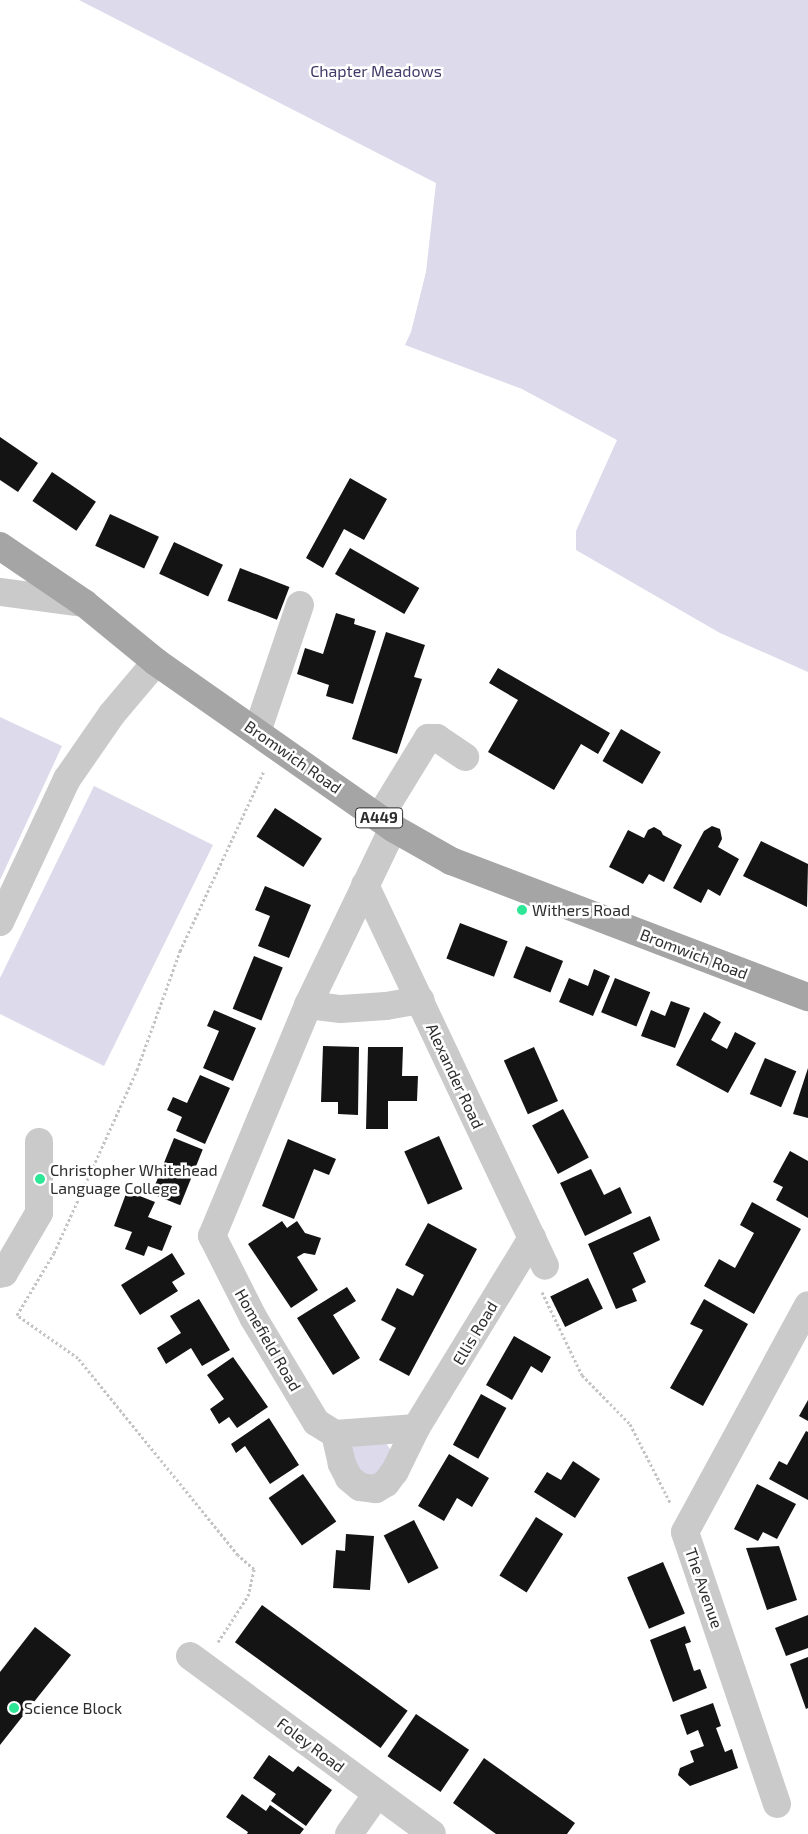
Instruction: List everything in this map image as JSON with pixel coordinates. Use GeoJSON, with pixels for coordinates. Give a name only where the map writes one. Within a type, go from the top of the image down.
{"type":"FeatureCollection","features":[{"type":"Feature","properties":{"kind":"main road","name":"Bromwich Road"},"geometry":{"type":"LineString","coordinates":[[0,546],[84,603],[156,662],[386,823],[451,861],[808,997]]}},
{"type":"Feature","properties":{"kind":"street"},"geometry":{"type":"LineString","coordinates":[[0,592],[84,603]]}},
{"type":"Feature","properties":{"kind":"street"},"geometry":{"type":"LineString","coordinates":[[267,739],[300,605]]}},
{"type":"Feature","properties":{"kind":"street"},"geometry":{"type":"LineString","coordinates":[[0,922],[67,779],[112,714],[156,662]]}},
{"type":"Feature","properties":{"kind":"street"},"geometry":{"type":"LineString","coordinates":[[420,1000],[386,1006],[341,1009],[308,1005],[365,885],[386,823],[419,749],[428,738],[436,738],[465,757]]}},
{"type":"Feature","properties":{"kind":"street","name":"Alexander Road"},"geometry":{"type":"LineString","coordinates":[[365,885],[532,1238],[543,1278]]}},
{"type":"Feature","properties":{"kind":"street","name":"Homefield Road"},"geometry":{"type":"LineString","coordinates":[[308,1005],[212,1236],[253,1317],[316,1422],[335,1434]]}},
{"type":"Feature","properties":{"kind":"street"},"geometry":{"type":"LineString","coordinates":[[0,1274],[4,1273],[39,1214],[38,1142]]}},
{"type":"Feature","properties":{"kind":"street","name":"Ellis Road"},"geometry":{"type":"LineString","coordinates":[[335,1434],[342,1464],[349,1478],[360,1487],[376,1488],[386,1483],[395,1471],[416,1428],[532,1238]]}},
{"type":"Feature","properties":{"kind":"street","name":"The Avenue"},"geometry":{"type":"LineString","coordinates":[[776,1804],[685,1532],[808,1305]]}},
{"type":"Feature","properties":{"kind":"street"},"geometry":{"type":"LineString","coordinates":[[335,1434],[416,1428]]}},
{"type":"Feature","properties":{"kind":"street","name":"Foley Road"},"geometry":{"type":"LineString","coordinates":[[196,1660],[432,1834]]}},
{"type":"Feature","properties":{"kind":"street"},"geometry":{"type":"LineString","coordinates":[[349,1834],[377,1794]]}},
{"type":"Feature","properties":{"kind":"path"},"geometry":{"type":"LineString","coordinates":[[196,1660],[248,1596],[254,1569],[238,1555],[78,1358],[17,1315],[54,1253],[137,1070],[180,951],[267,739]]}},
{"type":"Feature","properties":{"kind":"path"},"geometry":{"type":"LineString","coordinates":[[543,1278],[582,1375],[630,1424],[685,1532]]}},
{"type":"Feature","properties":{"kind":"green space","name":"Chapter Meadows"},"geometry":{"type":"Polygon","coordinates":[[[79,0],[808,0],[808,672],[720,633],[576,550],[576,531],[617,440],[522,389],[405,345],[411,332],[426,272],[436,183],[79,0]]]}},
{"type":"Feature","properties":{"kind":"green space"},"geometry":{"type":"Polygon","coordinates":[[[0,717],[62,746],[0,880],[0,717]]]}},
{"type":"Feature","properties":{"kind":"green space"},"geometry":{"type":"Polygon","coordinates":[[[94,786],[213,845],[104,1066],[0,1014],[0,978],[94,786]]]}},
{"type":"Feature","properties":{"kind":"green space"},"geometry":{"type":"Polygon","coordinates":[[[381,1436],[395,1456],[383,1478],[358,1478],[346,1460],[357,1438],[381,1436]]]}},
{"type":"Feature","properties":{"kind":"building"},"geometry":{"type":"Polygon","coordinates":[[[0,437],[38,463],[18,492],[0,480],[0,437]]]}},
{"type":"Feature","properties":{"kind":"building"},"geometry":{"type":"Polygon","coordinates":[[[52,472],[96,502],[76,531],[32,501],[52,472]]]}},
{"type":"Feature","properties":{"kind":"building"},"geometry":{"type":"Polygon","coordinates":[[[350,478],[387,499],[364,540],[344,529],[323,568],[306,558],[350,478]]]}},
{"type":"Feature","properties":{"kind":"building"},"geometry":{"type":"Polygon","coordinates":[[[110,514],[159,537],[144,569],[95,546],[110,514]]]}},
{"type":"Feature","properties":{"kind":"building"},"geometry":{"type":"Polygon","coordinates":[[[174,542],[223,565],[208,597],[159,574],[174,542]]]}},
{"type":"Feature","properties":{"kind":"building"},"geometry":{"type":"Polygon","coordinates":[[[350,548],[419,588],[404,614],[335,574],[350,548]]]}},
{"type":"Feature","properties":{"kind":"building"},"geometry":{"type":"Polygon","coordinates":[[[240,568],[289,587],[277,620],[227,601],[240,568]]]}},
{"type":"Feature","properties":{"kind":"building"},"geometry":{"type":"Polygon","coordinates":[[[336,613],[355,619],[354,624],[376,631],[353,704],[326,696],[329,685],[297,674],[305,648],[323,654],[336,613]]]}},
{"type":"Feature","properties":{"kind":"building"},"geometry":{"type":"Polygon","coordinates":[[[386,632],[425,645],[414,677],[422,679],[397,754],[352,739],[386,632]]]}},
{"type":"Feature","properties":{"kind":"building"},"geometry":{"type":"Polygon","coordinates":[[[498,668],[610,733],[598,754],[581,744],[554,790],[488,752],[518,700],[489,683],[498,668]]]}},
{"type":"Feature","properties":{"kind":"building"},"geometry":{"type":"Polygon","coordinates":[[[621,729],[661,752],[642,784],[602,761],[621,729]]]}},
{"type":"Feature","properties":{"kind":"building"},"geometry":{"type":"Polygon","coordinates":[[[275,808],[322,838],[303,867],[256,837],[275,808]]]}},
{"type":"Feature","properties":{"kind":"building"},"geometry":{"type":"Polygon","coordinates":[[[712,826],[720,829],[722,839],[718,847],[739,859],[720,896],[708,889],[701,903],[673,888],[704,831],[712,826]]]}},
{"type":"Feature","properties":{"kind":"building"},"geometry":{"type":"Polygon","coordinates":[[[654,827],[661,831],[663,835],[682,845],[664,882],[649,874],[643,884],[609,867],[628,830],[644,838],[648,830],[654,827]]]}},
{"type":"Feature","properties":{"kind":"building"},"geometry":{"type":"Polygon","coordinates":[[[761,841],[808,864],[807,907],[743,876],[761,841]]]}},
{"type":"Feature","properties":{"kind":"building"},"geometry":{"type":"Polygon","coordinates":[[[265,886],[311,905],[289,958],[258,946],[270,916],[255,910],[265,886]]]}},
{"type":"Feature","properties":{"kind":"building"},"geometry":{"type":"Polygon","coordinates":[[[460,923],[508,941],[494,977],[446,958],[460,923]]]}},
{"type":"Feature","properties":{"kind":"building"},"geometry":{"type":"Polygon","coordinates":[[[526,946],[563,961],[550,993],[513,978],[526,946]]]}},
{"type":"Feature","properties":{"kind":"building"},"geometry":{"type":"Polygon","coordinates":[[[254,956],[283,968],[261,1020],[233,1009],[254,956]]]}},
{"type":"Feature","properties":{"kind":"building"},"geometry":{"type":"Polygon","coordinates":[[[594,969],[610,976],[593,1016],[559,1002],[569,978],[588,986],[594,969]]]}},
{"type":"Feature","properties":{"kind":"building"},"geometry":{"type":"Polygon","coordinates":[[[615,978],[650,992],[636,1027],[601,1012],[615,978]]]}},
{"type":"Feature","properties":{"kind":"building"},"geometry":{"type":"Polygon","coordinates":[[[671,1001],[690,1008],[675,1048],[641,1036],[651,1010],[665,1016],[671,1001]]]}},
{"type":"Feature","properties":{"kind":"building"},"geometry":{"type":"Polygon","coordinates":[[[214,1010],[256,1028],[233,1081],[203,1068],[219,1031],[207,1026],[214,1010]]]}},
{"type":"Feature","properties":{"kind":"building"},"geometry":{"type":"Polygon","coordinates":[[[704,1012],[721,1022],[711,1040],[727,1049],[735,1032],[756,1043],[728,1093],[676,1065],[704,1012]]]}},
{"type":"Feature","properties":{"kind":"building"},"geometry":{"type":"Polygon","coordinates":[[[323,1046],[359,1047],[358,1115],[338,1114],[338,1102],[321,1102],[323,1046]]]}},
{"type":"Feature","properties":{"kind":"building"},"geometry":{"type":"Polygon","coordinates":[[[368,1047],[403,1047],[402,1076],[418,1076],[417,1101],[388,1101],[388,1129],[366,1129],[368,1047]]]}},
{"type":"Feature","properties":{"kind":"building"},"geometry":{"type":"Polygon","coordinates":[[[534,1047],[558,1101],[528,1114],[504,1060],[534,1047]]]}},
{"type":"Feature","properties":{"kind":"building"},"geometry":{"type":"Polygon","coordinates":[[[765,1058],[796,1071],[781,1107],[750,1094],[765,1058]]]}},
{"type":"Feature","properties":{"kind":"building"},"geometry":{"type":"Polygon","coordinates":[[[808,1068],[808,1118],[793,1114],[808,1068]]]}},
{"type":"Feature","properties":{"kind":"building"},"geometry":{"type":"Polygon","coordinates":[[[200,1075],[230,1088],[205,1144],[176,1131],[182,1117],[167,1110],[173,1097],[187,1103],[200,1075]]]}},
{"type":"Feature","properties":{"kind":"building"},"geometry":{"type":"Polygon","coordinates":[[[563,1109],[589,1158],[558,1174],[532,1125],[563,1109]]]}},
{"type":"Feature","properties":{"kind":"building"},"geometry":{"type":"Polygon","coordinates":[[[439,1136],[463,1189],[428,1204],[404,1151],[439,1136]]]}},
{"type":"Feature","properties":{"kind":"building"},"geometry":{"type":"Polygon","coordinates":[[[174,1138],[203,1150],[180,1205],[152,1194],[174,1138]]]}},
{"type":"Feature","properties":{"kind":"building"},"geometry":{"type":"Polygon","coordinates":[[[288,1139],[336,1159],[329,1175],[314,1169],[294,1219],[262,1206],[288,1139]]]}},
{"type":"Feature","properties":{"kind":"building"},"geometry":{"type":"Polygon","coordinates":[[[790,1151],[808,1161],[808,1218],[776,1200],[783,1187],[773,1182],[790,1151]]]}},
{"type":"Feature","properties":{"kind":"building"},"geometry":{"type":"Polygon","coordinates":[[[591,1169],[604,1195],[620,1187],[632,1213],[585,1236],[560,1183],[591,1169]]]}},
{"type":"Feature","properties":{"kind":"building"},"geometry":{"type":"Polygon","coordinates":[[[127,1191],[155,1202],[148,1217],[172,1226],[162,1251],[148,1246],[144,1256],[125,1249],[132,1232],[114,1226],[127,1191]]]}},
{"type":"Feature","properties":{"kind":"building"},"geometry":{"type":"Polygon","coordinates":[[[752,1202],[801,1229],[754,1314],[704,1286],[719,1259],[735,1268],[754,1233],[740,1225],[752,1202]]]}},
{"type":"Feature","properties":{"kind":"building"},"geometry":{"type":"Polygon","coordinates":[[[650,1216],[660,1240],[633,1253],[646,1282],[632,1289],[637,1301],[616,1309],[588,1244],[650,1216]]]}},
{"type":"Feature","properties":{"kind":"building"},"geometry":{"type":"Polygon","coordinates":[[[282,1221],[287,1228],[297,1221],[305,1233],[321,1238],[315,1255],[304,1253],[297,1257],[318,1290],[291,1308],[248,1244],[282,1221]]]}},
{"type":"Feature","properties":{"kind":"building"},"geometry":{"type":"Polygon","coordinates":[[[428,1223],[477,1249],[409,1376],[379,1360],[396,1328],[381,1320],[397,1288],[413,1296],[424,1275],[405,1265],[428,1223]]]}},
{"type":"Feature","properties":{"kind":"building"},"geometry":{"type":"Polygon","coordinates":[[[172,1253],[185,1274],[172,1282],[178,1291],[140,1315],[121,1285],[172,1253]]]}},
{"type":"Feature","properties":{"kind":"building"},"geometry":{"type":"Polygon","coordinates":[[[588,1278],[603,1309],[565,1327],[550,1296],[588,1278]]]}},
{"type":"Feature","properties":{"kind":"building"},"geometry":{"type":"Polygon","coordinates":[[[347,1287],[356,1301],[333,1315],[360,1358],[333,1375],[297,1318],[347,1287]]]}},
{"type":"Feature","properties":{"kind":"building"},"geometry":{"type":"Polygon","coordinates":[[[199,1299],[230,1350],[202,1366],[191,1348],[166,1364],[157,1348],[181,1333],[170,1316],[199,1299]]]}},
{"type":"Feature","properties":{"kind":"building"},"geometry":{"type":"Polygon","coordinates":[[[704,1299],[748,1324],[703,1406],[670,1388],[703,1330],[690,1324],[704,1299]]]}},
{"type":"Feature","properties":{"kind":"building"},"geometry":{"type":"Polygon","coordinates":[[[514,1336],[551,1357],[542,1373],[531,1366],[512,1400],[486,1385],[514,1336]]]}},
{"type":"Feature","properties":{"kind":"building"},"geometry":{"type":"Polygon","coordinates":[[[233,1357],[268,1407],[237,1428],[229,1417],[219,1424],[210,1409],[224,1399],[207,1375],[233,1357]]]}},
{"type":"Feature","properties":{"kind":"building"},"geometry":{"type":"Polygon","coordinates":[[[481,1394],[506,1408],[478,1459],[453,1445],[481,1394]]]}},
{"type":"Feature","properties":{"kind":"building"},"geometry":{"type":"Polygon","coordinates":[[[808,1400],[808,1421],[799,1416],[808,1400]]]}},
{"type":"Feature","properties":{"kind":"building"},"geometry":{"type":"Polygon","coordinates":[[[269,1418],[299,1465],[270,1484],[245,1446],[236,1453],[231,1444],[269,1418]]]}},
{"type":"Feature","properties":{"kind":"building"},"geometry":{"type":"Polygon","coordinates":[[[806,1431],[808,1432],[808,1500],[769,1479],[779,1461],[787,1465],[806,1431]]]}},
{"type":"Feature","properties":{"kind":"building"},"geometry":{"type":"Polygon","coordinates":[[[449,1454],[489,1478],[472,1507],[457,1498],[444,1521],[418,1506],[449,1454]]]}},
{"type":"Feature","properties":{"kind":"building"},"geometry":{"type":"Polygon","coordinates":[[[573,1461],[600,1479],[575,1518],[534,1492],[547,1472],[561,1480],[573,1461]]]}},
{"type":"Feature","properties":{"kind":"building"},"geometry":{"type":"Polygon","coordinates":[[[303,1474],[336,1522],[302,1546],[269,1498],[303,1474]]]}},
{"type":"Feature","properties":{"kind":"building"},"geometry":{"type":"Polygon","coordinates":[[[757,1484],[796,1504],[777,1539],[763,1532],[758,1541],[734,1529],[757,1484]]]}},
{"type":"Feature","properties":{"kind":"building"},"geometry":{"type":"Polygon","coordinates":[[[536,1517],[563,1534],[527,1592],[499,1576],[536,1517]]]}},
{"type":"Feature","properties":{"kind":"building"},"geometry":{"type":"Polygon","coordinates":[[[414,1520],[439,1568],[408,1584],[384,1535],[414,1520]]]}},
{"type":"Feature","properties":{"kind":"building"},"geometry":{"type":"Polygon","coordinates":[[[346,1534],[374,1536],[370,1590],[333,1588],[336,1550],[345,1551],[346,1534]]]}},
{"type":"Feature","properties":{"kind":"building"},"geometry":{"type":"Polygon","coordinates":[[[779,1546],[797,1600],[767,1610],[746,1548],[779,1546]]]}},
{"type":"Feature","properties":{"kind":"building"},"geometry":{"type":"Polygon","coordinates":[[[663,1562],[685,1614],[649,1629],[627,1577],[663,1562]]]}},
{"type":"Feature","properties":{"kind":"building"},"geometry":{"type":"Polygon","coordinates":[[[262,1605],[408,1711],[381,1748],[235,1642],[262,1605]]]}},
{"type":"Feature","properties":{"kind":"building"},"geometry":{"type":"Polygon","coordinates":[[[808,1615],[808,1648],[786,1656],[775,1628],[808,1615]]]}},
{"type":"Feature","properties":{"kind":"building"},"geometry":{"type":"Polygon","coordinates":[[[685,1626],[691,1642],[685,1644],[694,1671],[700,1669],[707,1688],[673,1702],[650,1640],[685,1626]]]}},
{"type":"Feature","properties":{"kind":"building","name":"Science Block"},"geometry":{"type":"Polygon","coordinates":[[[35,1627],[71,1655],[0,1745],[0,1672],[35,1627]]]}},
{"type":"Feature","properties":{"kind":"building"},"geometry":{"type":"Polygon","coordinates":[[[808,1657],[808,1708],[806,1709],[790,1664],[808,1657]]]}},
{"type":"Feature","properties":{"kind":"building"},"geometry":{"type":"Polygon","coordinates":[[[713,1703],[721,1726],[716,1728],[725,1752],[732,1749],[738,1768],[690,1786],[678,1775],[680,1768],[694,1762],[690,1751],[704,1746],[698,1730],[687,1735],[680,1715],[713,1703]]]}},
{"type":"Feature","properties":{"kind":"building"},"geometry":{"type":"Polygon","coordinates":[[[416,1714],[469,1750],[441,1792],[387,1756],[416,1714]]]}},
{"type":"Feature","properties":{"kind":"building"},"geometry":{"type":"Polygon","coordinates":[[[269,1755],[293,1772],[298,1766],[332,1790],[306,1826],[271,1801],[276,1794],[253,1778],[269,1755]]]}},
{"type":"Feature","properties":{"kind":"building"},"geometry":{"type":"Polygon","coordinates":[[[484,1758],[575,1823],[567,1834],[496,1834],[453,1803],[484,1758]]]}},
{"type":"Feature","properties":{"kind":"building"},"geometry":{"type":"Polygon","coordinates":[[[242,1794],[266,1811],[270,1805],[304,1829],[300,1834],[247,1834],[248,1832],[226,1817],[242,1794]]]}},
{"type":"Feature","properties":{"kind":"place","name":"Withers Road"},"geometry":{"type":"Point","coordinates":[522,910]}},
{"type":"Feature","properties":{"kind":"place","name":"Christopher Whitehead Language College"},"geometry":{"type":"Point","coordinates":[40,1179]}},
{"type":"Feature","properties":{"kind":"place","name":"Science Block"},"geometry":{"type":"Point","coordinates":[14,1708]}}]}
